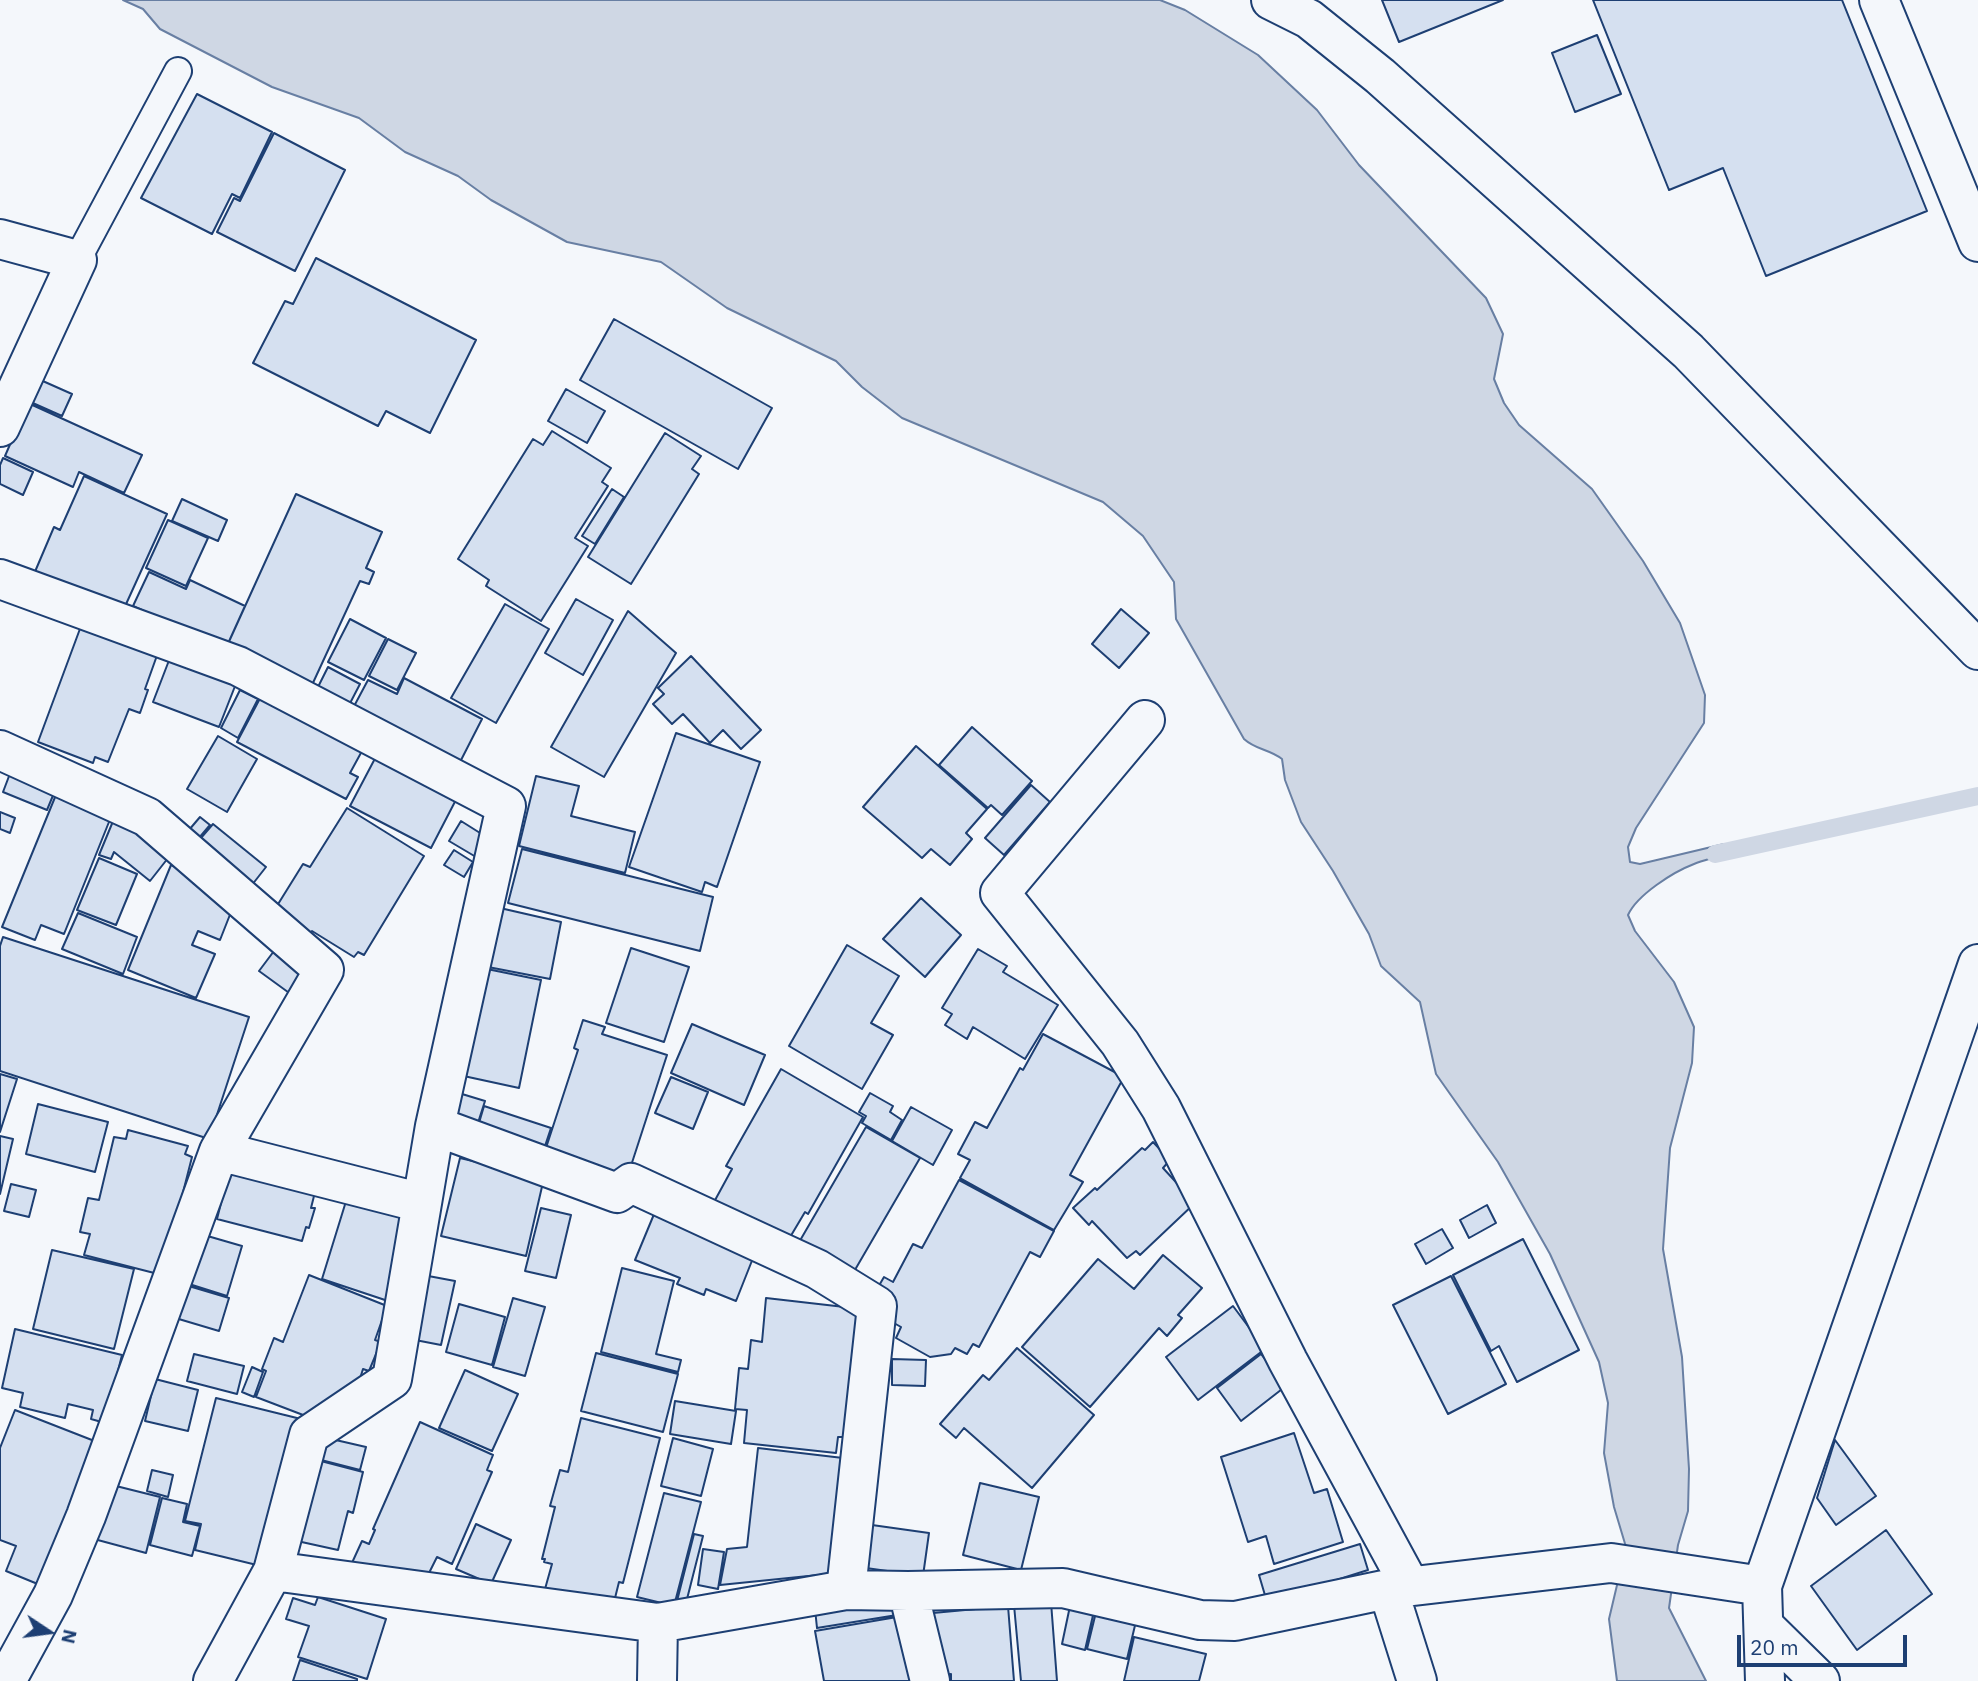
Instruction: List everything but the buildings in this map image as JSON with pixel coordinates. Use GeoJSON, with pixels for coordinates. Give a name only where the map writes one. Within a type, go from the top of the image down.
{"type":"FeatureCollection","features":[{"type":"Feature","properties":{"kind":"street"},"geometry":{"type":"LineString","coordinates":[[1271,0],[1309,19],[1380,76],[1688,351],[1978,650]]}},
{"type":"Feature","properties":{"kind":"street"},"geometry":{"type":"LineString","coordinates":[[1879,0],[1978,242]]}},
{"type":"Feature","properties":{"kind":"street"},"geometry":{"type":"LineString","coordinates":[[0,239],[77,260],[0,427]]}},
{"type":"Feature","properties":{"kind":"street"},"geometry":{"type":"LineString","coordinates":[[0,579],[238,666],[506,806],[435,1126],[392,1379],[309,1435],[273,1571],[213,1681]]}},
{"type":"Feature","properties":{"kind":"street"},"geometry":{"type":"LineString","coordinates":[[1145,720],[1000,893],[1120,1042],[1161,1108],[1399,1588],[1417,1681]]}},
{"type":"Feature","properties":{"kind":"street"},"geometry":{"type":"LineString","coordinates":[[0,750],[147,817],[324,970],[219,1151],[86,1516],[53,1595],[6,1681]]}},
{"type":"Feature","properties":{"kind":"street"},"geometry":{"type":"LineString","coordinates":[[1765,1681],[1762,1586],[1978,964]]}},
{"type":"Feature","properties":{"kind":"street"},"geometry":{"type":"LineString","coordinates":[[435,1126],[617,1193],[631,1184],[817,1269],[877,1306],[846,1590]]}},
{"type":"Feature","properties":{"kind":"street"},"geometry":{"type":"LineString","coordinates":[[219,1151],[422,1203]]}},
{"type":"Feature","properties":{"kind":"street"},"geometry":{"type":"LineString","coordinates":[[273,1571],[658,1623],[846,1590],[1063,1588],[1200,1620],[1234,1621],[1399,1588],[1611,1563],[1762,1586]]}},
{"type":"Feature","properties":{"kind":"street"},"geometry":{"type":"LineString","coordinates":[[908,1591],[930,1681]]}},
{"type":"Feature","properties":{"kind":"street"},"geometry":{"type":"LineString","coordinates":[[657,1681],[658,1623]]}},
{"type":"Feature","properties":{"kind":"street"},"geometry":{"type":"LineString","coordinates":[[1764,1626],[1820,1681]]}},
{"type":"Feature","properties":{"kind":"lane"},"geometry":{"type":"LineString","coordinates":[[77,260],[178,71]]}},
{"type":"Feature","properties":{"kind":"shaded area"},"geometry":{"type":"Polygon","coordinates":[[[123,0],[1160,0],[1185,10],[1258,55],[1317,110],[1359,165],[1486,298],[1503,334],[1494,379],[1504,403],[1519,425],[1592,489],[1643,561],[1680,623],[1705,695],[1704,723],[1636,828],[1628,847],[1630,862],[1640,864],[1724,844],[1736,848],[1666,878],[1647,892],[1628,915],[1635,931],[1674,982],[1694,1027],[1692,1063],[1670,1148],[1663,1249],[1682,1357],[1689,1469],[1688,1511],[1678,1545],[1669,1608],[1706,1681],[1617,1681],[1609,1619],[1626,1547],[1614,1507],[1604,1453],[1608,1403],[1599,1362],[1550,1254],[1498,1162],[1436,1074],[1420,1002],[1381,966],[1369,934],[1301,822],[1285,780],[1282,759],[1244,739],[1176,619],[1174,582],[1143,536],[1103,502],[902,418],[862,387],[836,361],[727,308],[661,262],[567,242],[491,200],[458,176],[405,152],[359,118],[272,87],[160,29],[143,9],[123,0]]]}},
{"type":"Feature","properties":{"kind":"waterway"},"geometry":{"type":"LineString","coordinates":[[1715,854],[1978,796]]}}]}
